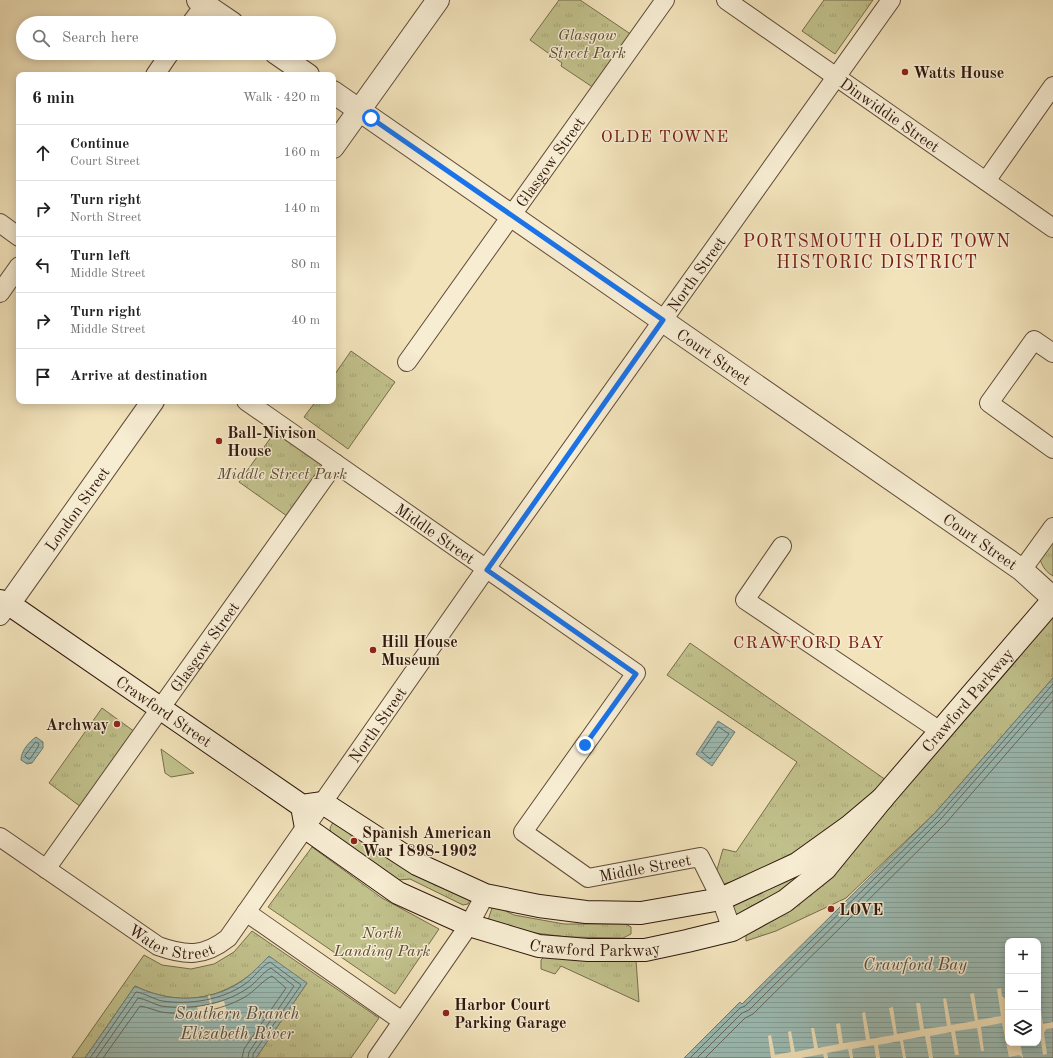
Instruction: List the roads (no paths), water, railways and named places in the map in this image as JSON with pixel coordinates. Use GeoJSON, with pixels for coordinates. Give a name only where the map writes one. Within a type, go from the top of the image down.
{"type":"FeatureCollection","features":[{"type":"Feature","properties":{"kind":"main road"},"geometry":{"type":"LineString","coordinates":[[336,143],[438,0]]}},
{"type":"Feature","properties":{"kind":"main road"},"geometry":{"type":"LineString","coordinates":[[204,1],[223,16]]}},
{"type":"Feature","properties":{"kind":"main road"},"geometry":{"type":"LineString","coordinates":[[286,60],[304,72]]}},
{"type":"Feature","properties":{"kind":"main road","name":"Court Street"},"geometry":{"type":"LineString","coordinates":[[336,94],[1022,570],[1053,599]]}},
{"type":"Feature","properties":{"kind":"main road","name":"London Street"},"geometry":{"type":"LineString","coordinates":[[2,604],[151,404]]}},
{"type":"Feature","properties":{"kind":"main road","name":"Crawford Parkway"},"geometry":{"type":"LineString","coordinates":[[306,828],[398,893],[469,925],[539,946],[588,950],[645,950],[732,930],[785,901],[825,869],[882,799],[1053,599]]}},
{"type":"Feature","properties":{"kind":"main road","name":"Crawford Street"},"geometry":{"type":"LineString","coordinates":[[2,604],[313,805]]}},
{"type":"Feature","properties":{"kind":"main road","name":"Crawford Parkway"},"geometry":{"type":"LineString","coordinates":[[313,805],[417,864],[484,895],[539,906],[586,912],[641,913],[721,899],[797,864],[850,826],[882,799]]}},
{"type":"Feature","properties":{"kind":"main road"},"geometry":{"type":"LineString","coordinates":[[306,828],[313,805]]}},
{"type":"Feature","properties":{"kind":"street","name":"Glasgow Street"},"geometry":{"type":"LineString","coordinates":[[407,362],[665,0]]}},
{"type":"Feature","properties":{"kind":"street","name":"Dinwiddie Street"},"geometry":{"type":"LineString","coordinates":[[726,0],[1053,228]]}},
{"type":"Feature","properties":{"kind":"street","name":"North Street"},"geometry":{"type":"LineString","coordinates":[[313,805],[487,570],[891,0]]}},
{"type":"Feature","properties":{"kind":"street"},"geometry":{"type":"LineString","coordinates":[[196,16],[204,1]]}},
{"type":"Feature","properties":{"kind":"street"},"geometry":{"type":"LineString","coordinates":[[156,72],[165,60]]}},
{"type":"Feature","properties":{"kind":"street"},"geometry":{"type":"LineString","coordinates":[[986,181],[1053,86]]}},
{"type":"Feature","properties":{"kind":"street"},"geometry":{"type":"LineString","coordinates":[[0,223],[16,235]]}},
{"type":"Feature","properties":{"kind":"street"},"geometry":{"type":"LineString","coordinates":[[0,239],[16,248]]}},
{"type":"Feature","properties":{"kind":"street"},"geometry":{"type":"LineString","coordinates":[[0,293],[16,270]]}},
{"type":"Feature","properties":{"kind":"street"},"geometry":{"type":"LineString","coordinates":[[1053,353],[1034,340],[989,403],[1053,449]]}},
{"type":"Feature","properties":{"kind":"street","name":"Middle Street"},"geometry":{"type":"LineString","coordinates":[[250,404],[636,674],[523,832],[588,878],[700,857],[721,899],[732,930]]}},
{"type":"Feature","properties":{"kind":"street","name":"Glasgow Street"},"geometry":{"type":"LineString","coordinates":[[46,869],[335,463]]}},
{"type":"Feature","properties":{"kind":"street"},"geometry":{"type":"LineString","coordinates":[[1022,570],[1053,527]]}},
{"type":"Feature","properties":{"kind":"street"},"geometry":{"type":"LineString","coordinates":[[782,546],[745,600],[940,731]]}},
{"type":"Feature","properties":{"kind":"street","name":"Water Street"},"geometry":{"type":"LineString","coordinates":[[0,837],[158,946],[172,951],[189,953],[204,952],[217,947],[228,938],[306,828]]}},
{"type":"Feature","properties":{"kind":"street"},"geometry":{"type":"LineString","coordinates":[[377,1058],[469,925],[484,895]]}},
{"type":"Feature","properties":{"kind":"street"},"geometry":{"type":"LineString","coordinates":[[246,912],[402,1021]]}},
{"type":"Feature","properties":{"kind":"water","name":"Crawford Bay"},"geometry":{"type":"Polygon","coordinates":[[[1053,678],[1053,1058],[684,1058],[740,1002],[742,1004],[935,813],[1053,678]]]}},
{"type":"Feature","properties":{"kind":"water"},"geometry":{"type":"Polygon","coordinates":[[[718,721],[735,732],[712,766],[696,754],[718,721]]]}},
{"type":"Feature","properties":{"kind":"water"},"geometry":{"type":"Polygon","coordinates":[[[36,737],[43,742],[43,748],[32,763],[27,764],[21,760],[22,753],[28,744],[36,737]]]}},
{"type":"Feature","properties":{"kind":"water","name":"Southern Branch Elizabeth River"},"geometry":{"type":"Polygon","coordinates":[[[269,956],[307,983],[256,1058],[85,1058],[135,986],[148,992],[175,998],[203,997],[230,988],[242,981],[269,956]]]}},
{"type":"Feature","properties":{"kind":"place","name":"Watts House"},"geometry":{"type":"Point","coordinates":[905,72]}},
{"type":"Feature","properties":{"kind":"place","name":"Ball-Nivison House"},"geometry":{"type":"Point","coordinates":[219,441]}},
{"type":"Feature","properties":{"kind":"place","name":"Hill House Museum"},"geometry":{"type":"Point","coordinates":[373,650]}},
{"type":"Feature","properties":{"kind":"place","name":"Archway"},"geometry":{"type":"Point","coordinates":[117,724]}},
{"type":"Feature","properties":{"kind":"place","name":"Spanish American War 1898-1902"},"geometry":{"type":"Point","coordinates":[354,841]}},
{"type":"Feature","properties":{"kind":"place","name":"LOVE"},"geometry":{"type":"Point","coordinates":[831,909]}},
{"type":"Feature","properties":{"kind":"place","name":"Harbor Court Parking Garage"},"geometry":{"type":"Point","coordinates":[446,1013]}},
{"type":"Feature","properties":{"kind":"district","name":"OLDE TOWNE"},"geometry":{"type":"Point","coordinates":[665,136]}},
{"type":"Feature","properties":{"kind":"district","name":"PORTSMOUTH OLDE TOWN HISTORIC DISTRICT"},"geometry":{"type":"Point","coordinates":[877,251]}},
{"type":"Feature","properties":{"kind":"district","name":"CRAWFORD BAY"},"geometry":{"type":"Point","coordinates":[809,642]}},
{"type":"Feature","properties":{"kind":"park label","name":"Glasgow Street Park"},"geometry":{"type":"Point","coordinates":[587,43]}},
{"type":"Feature","properties":{"kind":"park label","name":"Middle Street Park"},"geometry":{"type":"Point","coordinates":[282,473]}},
{"type":"Feature","properties":{"kind":"park label","name":"North Landing Park"},"geometry":{"type":"Point","coordinates":[382,941]}}]}
